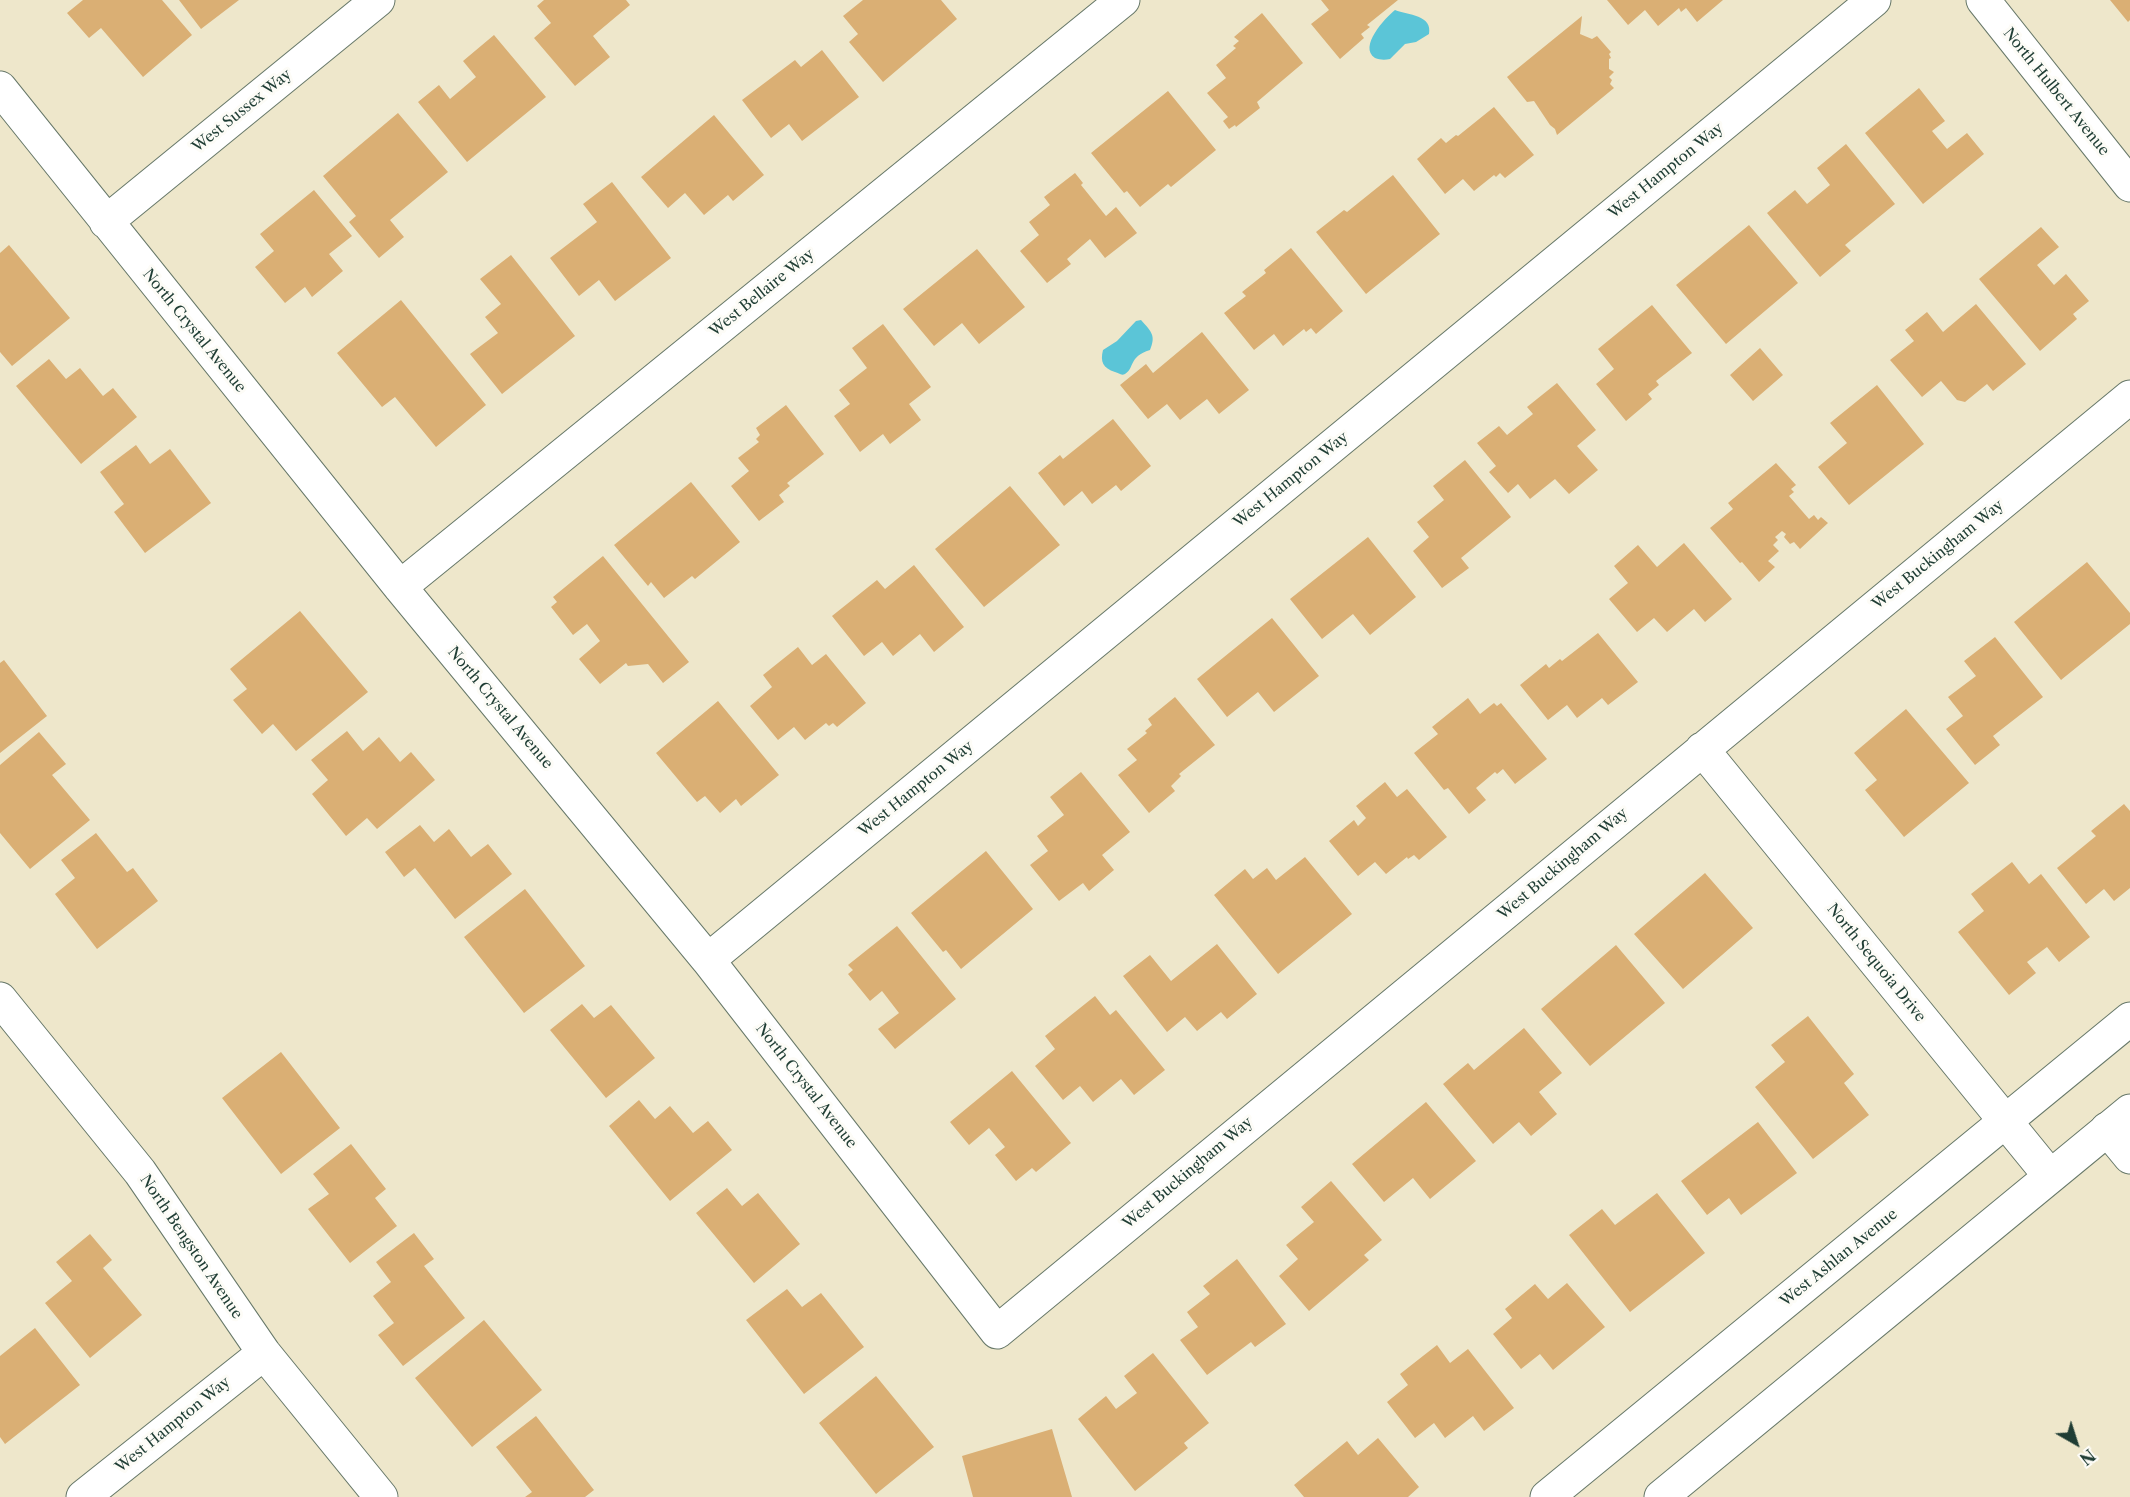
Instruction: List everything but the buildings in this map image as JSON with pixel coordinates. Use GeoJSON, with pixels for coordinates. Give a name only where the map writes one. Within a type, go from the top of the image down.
{"type":"FeatureCollection","features":[{"type":"Feature","properties":{"kind":"street","name":"West Sussex Way"},"geometry":{"type":"LineString","coordinates":[[106,222],[378,0]]}},
{"type":"Feature","properties":{"kind":"street","name":"West Bellaire Way"},"geometry":{"type":"LineString","coordinates":[[400,587],[1123,0]]}},
{"type":"Feature","properties":{"kind":"street","name":"West Hampton Way"},"geometry":{"type":"LineString","coordinates":[[708,960],[1874,0]]}},
{"type":"Feature","properties":{"kind":"street","name":"North Hulbert Avenue"},"geometry":{"type":"LineString","coordinates":[[1983,0],[2130,185]]}},
{"type":"Feature","properties":{"kind":"street","name":"North Crystal Avenue"},"geometry":{"type":"LineString","coordinates":[[0,88],[400,587],[708,960],[997,1332]]}},
{"type":"Feature","properties":{"kind":"street","name":"West Buckingham Way"},"geometry":{"type":"LineString","coordinates":[[997,1332],[2130,397]]}},
{"type":"Feature","properties":{"kind":"street","name":"North Sequoia Drive"},"geometry":{"type":"LineString","coordinates":[[1702,749],[2050,1176]]}},
{"type":"Feature","properties":{"kind":"street","name":"North Bengston Avenue"},"geometry":{"type":"LineString","coordinates":[[0,999],[140,1172],[264,1353],[381,1497]]}},
{"type":"Feature","properties":{"kind":"street","name":"West Ashlan Avenue"},"geometry":{"type":"LineString","coordinates":[[1547,1497],[2130,1019]]}},
{"type":"Feature","properties":{"kind":"street"},"geometry":{"type":"LineString","coordinates":[[1661,1497],[2119,1120],[2130,1156]]}},
{"type":"Feature","properties":{"kind":"street","name":"West Hampton Way"},"geometry":{"type":"LineString","coordinates":[[83,1497],[264,1353]]}},
{"type":"Feature","properties":{"kind":"water"},"geometry":{"type":"Polygon","coordinates":[[[1395,10],[1423,19],[1429,28],[1429,34],[1416,42],[1405,44],[1390,59],[1375,58],[1371,53],[1371,40],[1385,19],[1395,10]]]}},
{"type":"Feature","properties":{"kind":"water"},"geometry":{"type":"Polygon","coordinates":[[[1141,320],[1152,334],[1153,341],[1150,350],[1138,356],[1125,374],[1121,375],[1108,369],[1102,361],[1103,350],[1117,341],[1136,321],[1141,320]]]}}]}
